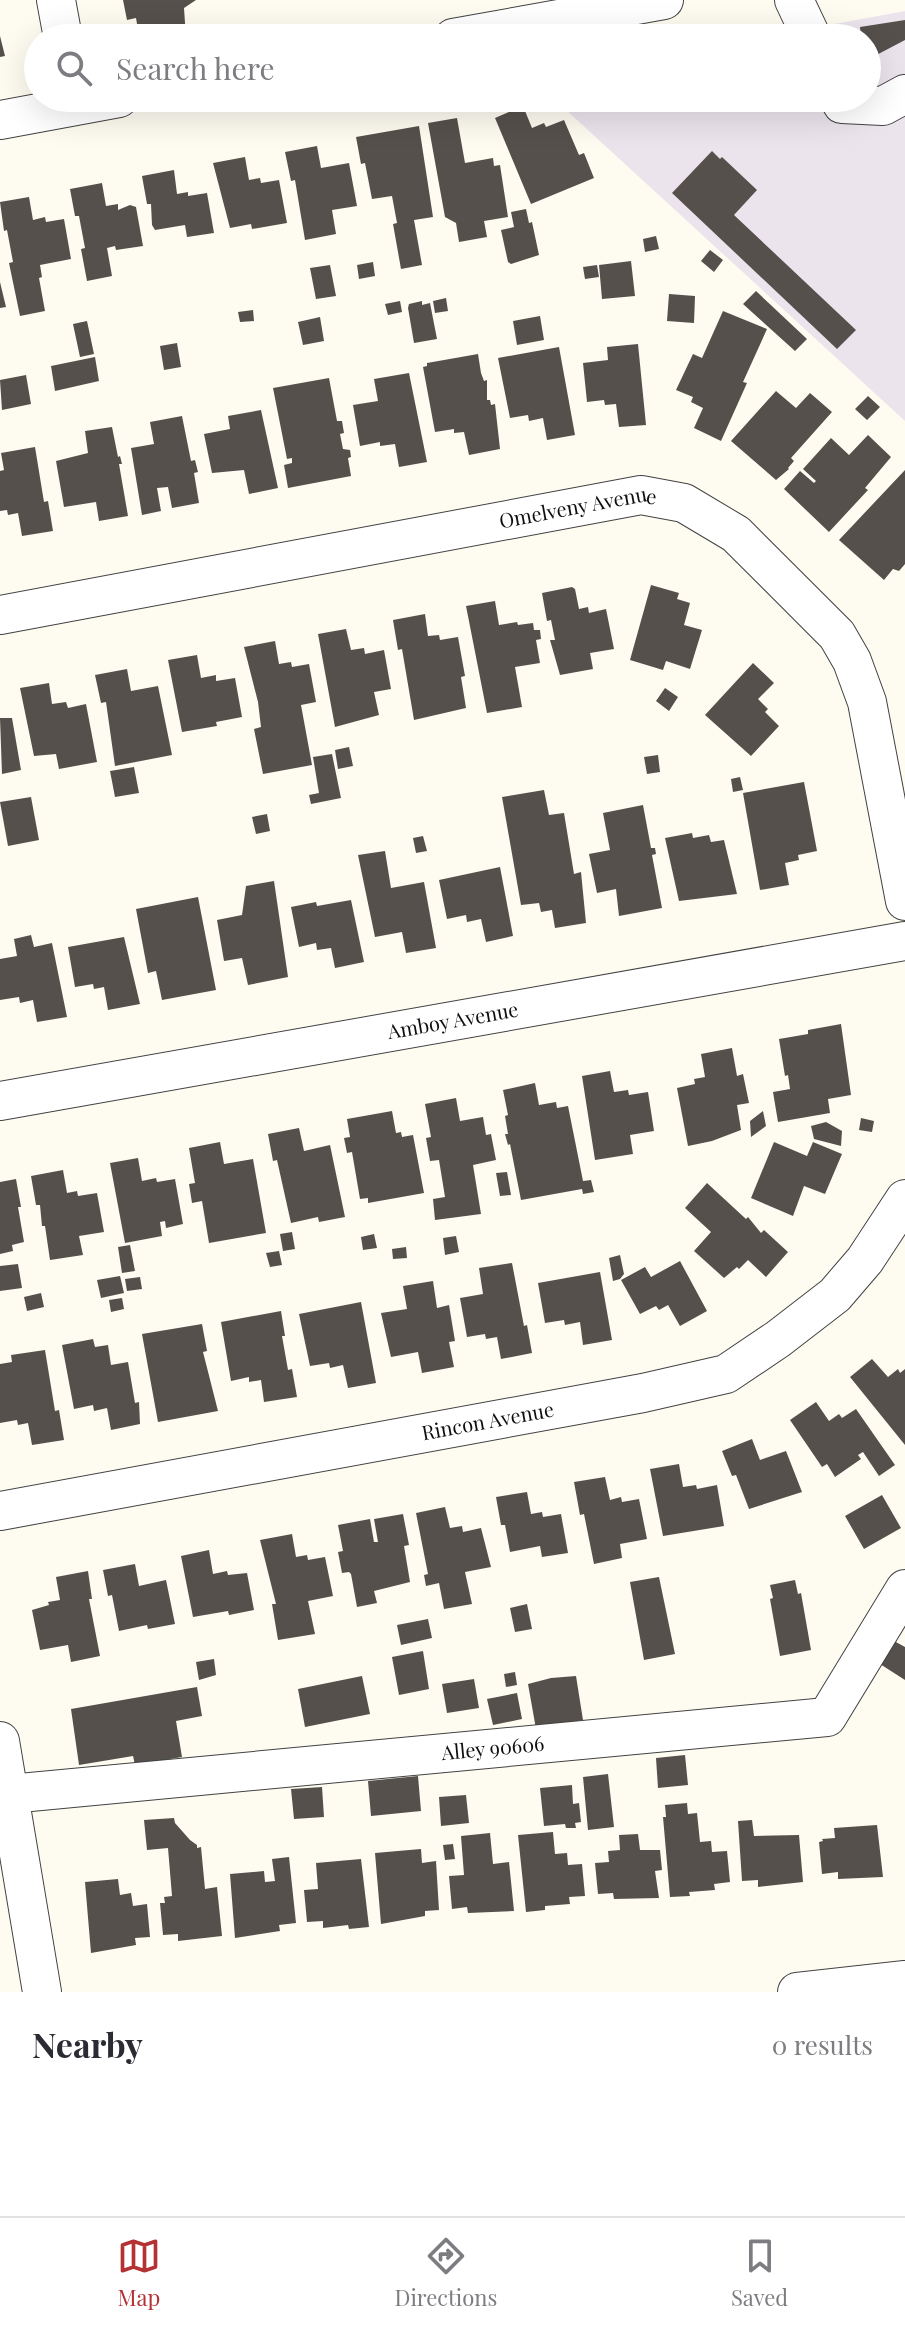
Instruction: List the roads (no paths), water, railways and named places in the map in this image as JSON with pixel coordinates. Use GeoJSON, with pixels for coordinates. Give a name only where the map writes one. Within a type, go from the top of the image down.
{"type":"FeatureCollection","features":[{"type":"Feature","properties":{"kind":"street"},"geometry":{"type":"LineString","coordinates":[[56,0],[60,24]]}},
{"type":"Feature","properties":{"kind":"street"},"geometry":{"type":"LineString","coordinates":[[531,24],[664,0]]}},
{"type":"Feature","properties":{"kind":"street"},"geometry":{"type":"LineString","coordinates":[[794,0],[805,24]]}},
{"type":"Feature","properties":{"kind":"street"},"geometry":{"type":"LineString","coordinates":[[881,106],[905,94]]}},
{"type":"Feature","properties":{"kind":"street"},"geometry":{"type":"LineString","coordinates":[[0,120],[33,112]]}},
{"type":"Feature","properties":{"kind":"street","name":"Omelveny Avenue"},"geometry":{"type":"LineString","coordinates":[[0,615],[641,495],[684,503],[736,534],[837,635],[852,661],[867,702],[905,901]]}},
{"type":"Feature","properties":{"kind":"street","name":"Amboy Avenue"},"geometry":{"type":"LineString","coordinates":[[0,1101],[905,941]]}},
{"type":"Feature","properties":{"kind":"street","name":"Rincon Avenue"},"geometry":{"type":"LineString","coordinates":[[0,1511],[643,1393],[726,1374],[835,1295],[865,1260],[905,1199]]}},
{"type":"Feature","properties":{"kind":"street","name":"Alley 90606"},"geometry":{"type":"LineString","coordinates":[[9,1794],[827,1717],[905,1589]]}},
{"type":"Feature","properties":{"kind":"street"},"geometry":{"type":"LineString","coordinates":[[0,1741],[42,1992]]}},
{"type":"Feature","properties":{"kind":"street"},"geometry":{"type":"LineString","coordinates":[[797,1992],[905,1980]]}}]}
